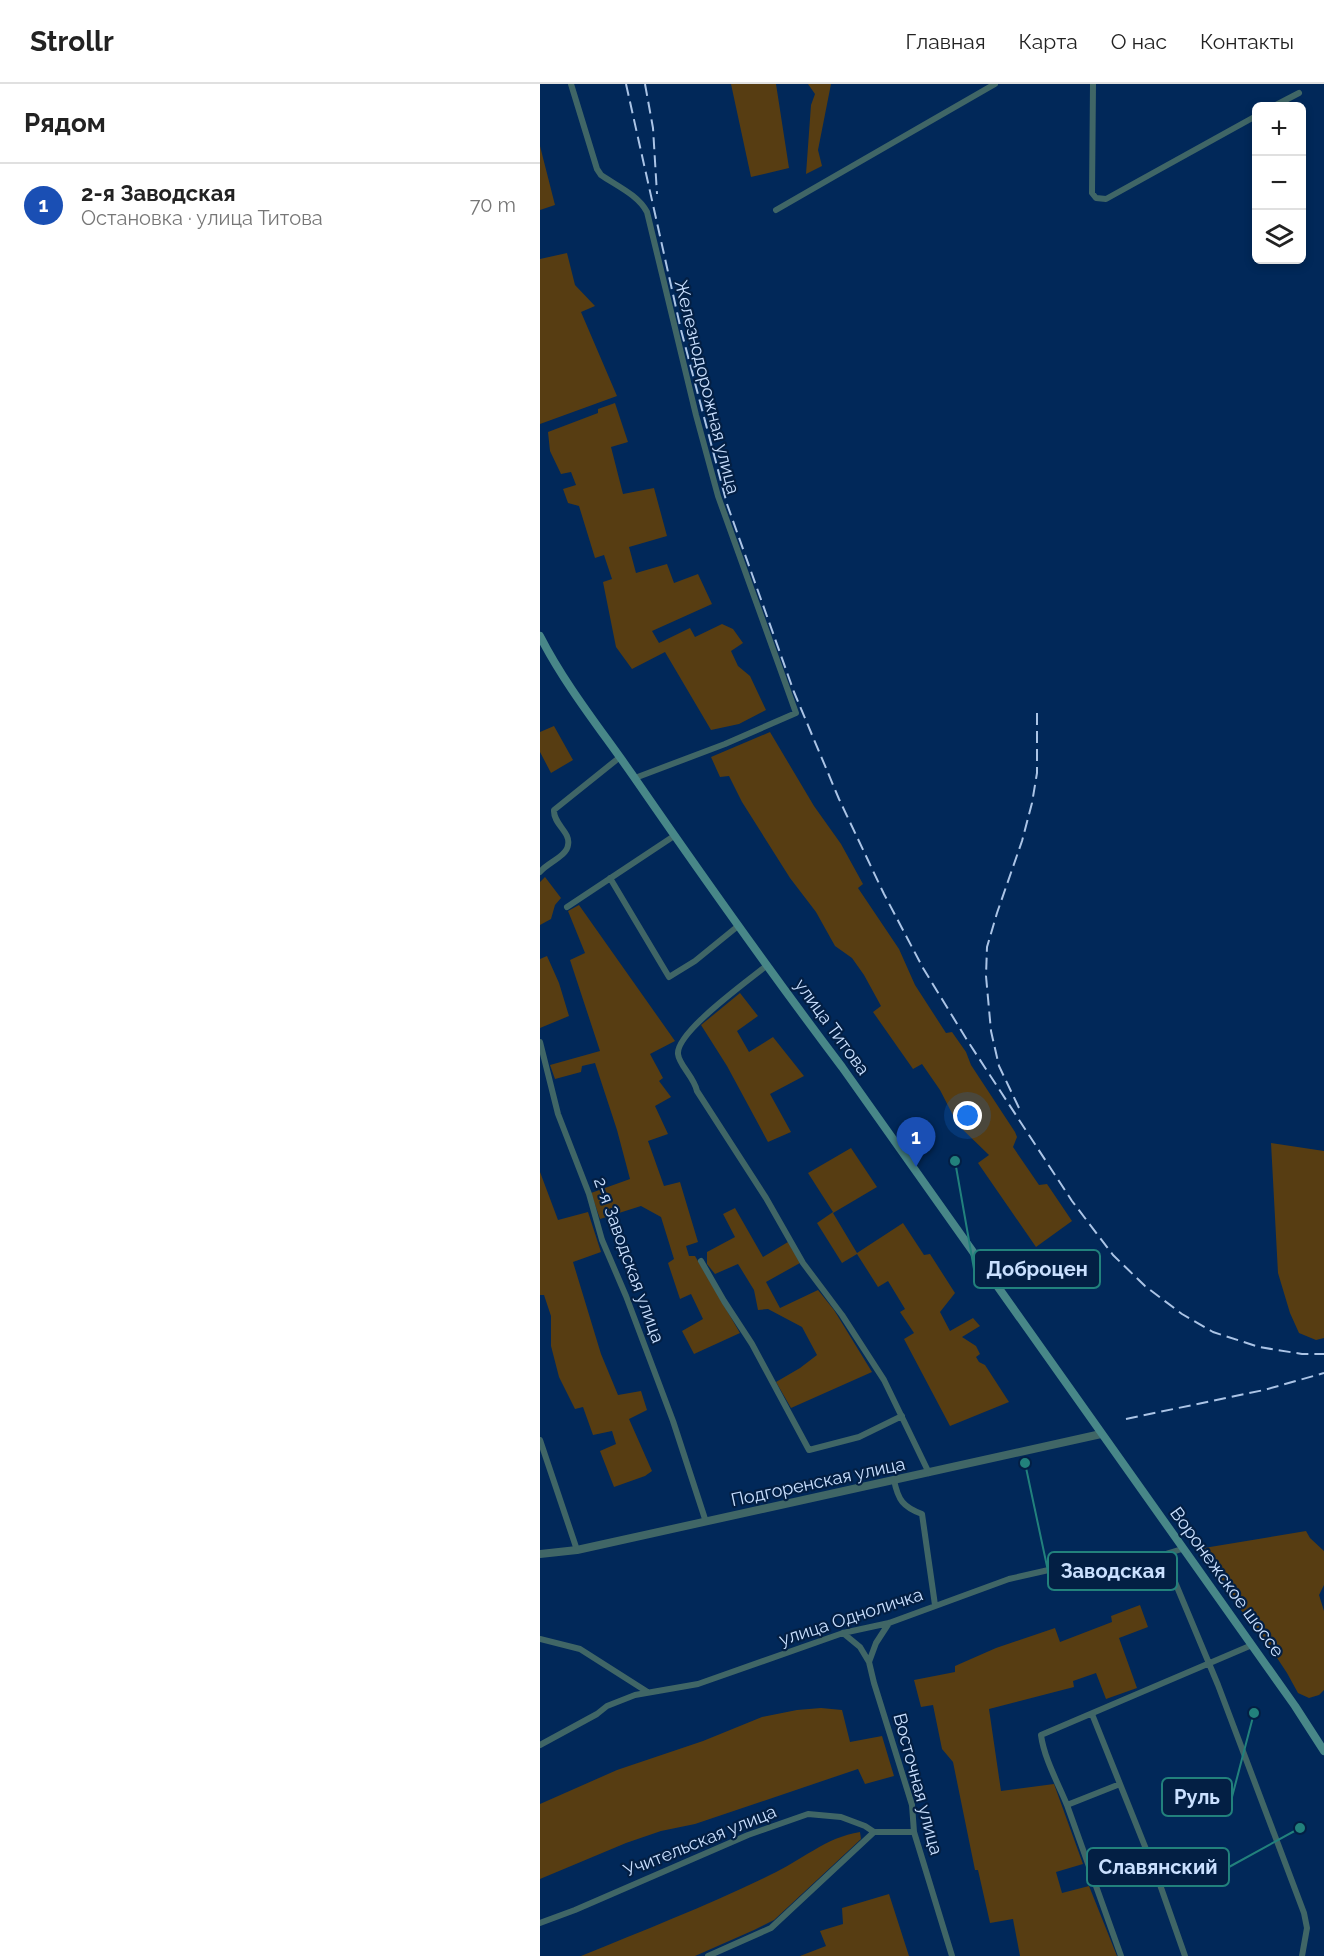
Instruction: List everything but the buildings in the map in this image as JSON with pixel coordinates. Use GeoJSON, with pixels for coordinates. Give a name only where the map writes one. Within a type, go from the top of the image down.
{"type":"FeatureCollection","features":[{"type":"Feature","properties":{"kind":"main road","name":"улица Титова"},"geometry":{"type":"LineString","coordinates":[[540,636],[551,658],[674,836],[766,966],[842,1067],[1101,1434]]}},
{"type":"Feature","properties":{"kind":"main road","name":"Воронежское шоссе"},"geometry":{"type":"LineString","coordinates":[[1101,1434],[1252,1645],[1324,1751]]}},
{"type":"Feature","properties":{"kind":"street","name":"Железнодорожная улица"},"geometry":{"type":"LineString","coordinates":[[571,84],[597,169],[601,175],[635,198],[647,212],[718,496],[796,713],[725,744],[634,778]]}},
{"type":"Feature","properties":{"kind":"street"},"geometry":{"type":"LineString","coordinates":[[776,210],[995,84]]}},
{"type":"Feature","properties":{"kind":"street"},"geometry":{"type":"LineString","coordinates":[[1093,84],[1092,193],[1096,198],[1106,198],[1252,119]]}},
{"type":"Feature","properties":{"kind":"street"},"geometry":{"type":"LineString","coordinates":[[1282,102],[1299,93]]}},
{"type":"Feature","properties":{"kind":"street"},"geometry":{"type":"LineString","coordinates":[[540,872],[544,866],[566,851],[569,845],[568,839],[555,819],[554,810],[620,757]]}},
{"type":"Feature","properties":{"kind":"street"},"geometry":{"type":"LineString","coordinates":[[567,907],[674,836]]}},
{"type":"Feature","properties":{"kind":"street"},"geometry":{"type":"LineString","coordinates":[[610,878],[669,976],[694,961],[738,926]]}},
{"type":"Feature","properties":{"kind":"street"},"geometry":{"type":"LineString","coordinates":[[766,966],[692,1028],[678,1047],[678,1057],[694,1081],[697,1091],[766,1198],[803,1263],[842,1315],[884,1380],[929,1473]]}},
{"type":"Feature","properties":{"kind":"street","name":"2-я Заводская улица"},"geometry":{"type":"LineString","coordinates":[[540,1042],[558,1114],[589,1194],[602,1240],[626,1296],[673,1421],[706,1522]]}},
{"type":"Feature","properties":{"kind":"street"},"geometry":{"type":"LineString","coordinates":[[701,1261],[752,1344],[809,1450],[859,1437],[902,1416]]}},
{"type":"Feature","properties":{"kind":"street","name":"Подгоренская улица"},"geometry":{"type":"LineString","coordinates":[[540,1554],[577,1550],[1101,1434]]}},
{"type":"Feature","properties":{"kind":"street"},"geometry":{"type":"LineString","coordinates":[[540,1440],[577,1550]]}},
{"type":"Feature","properties":{"kind":"street"},"geometry":{"type":"LineString","coordinates":[[894,1480],[897,1497],[912,1511],[922,1514],[935,1605]]}},
{"type":"Feature","properties":{"kind":"street","name":"улица Одноличка"},"geometry":{"type":"LineString","coordinates":[[540,1745],[597,1714],[607,1706],[646,1691],[698,1684],[843,1633],[889,1623],[1009,1579],[1053,1569],[1159,1556],[1182,1549]]}},
{"type":"Feature","properties":{"kind":"street"},"geometry":{"type":"LineString","coordinates":[[1159,1556],[1170,1570],[1222,1696],[1304,1913],[1307,1928],[1302,1956]]}},
{"type":"Feature","properties":{"kind":"street"},"geometry":{"type":"LineString","coordinates":[[869,1662],[876,1643],[889,1623]]}},
{"type":"Feature","properties":{"kind":"street"},"geometry":{"type":"LineString","coordinates":[[843,1633],[860,1647],[869,1662]]}},
{"type":"Feature","properties":{"kind":"street"},"geometry":{"type":"LineString","coordinates":[[540,1639],[579,1649],[646,1691]]}},
{"type":"Feature","properties":{"kind":"street"},"geometry":{"type":"LineString","coordinates":[[1121,1956],[1043,1749],[1041,1735],[1252,1645]]}},
{"type":"Feature","properties":{"kind":"street","name":"Восточная улица"},"geometry":{"type":"LineString","coordinates":[[869,1662],[873,1683],[912,1805],[914,1832],[952,1956]]}},
{"type":"Feature","properties":{"kind":"street"},"geometry":{"type":"LineString","coordinates":[[1092,1714],[1158,1879],[1185,1956]]}},
{"type":"Feature","properties":{"kind":"street"},"geometry":{"type":"LineString","coordinates":[[1066,1805],[1120,1784]]}},
{"type":"Feature","properties":{"kind":"street","name":"Учительская улица"},"geometry":{"type":"LineString","coordinates":[[540,1923],[748,1835],[808,1814],[841,1817],[874,1832],[914,1832]]}},
{"type":"Feature","properties":{"kind":"street"},"geometry":{"type":"LineString","coordinates":[[708,1956],[771,1928],[874,1832]]}},
{"type":"Feature","properties":{"kind":"shaded area"},"geometry":{"type":"Polygon","coordinates":[[[731,84],[776,84],[789,168],[751,177],[731,84]]]}},
{"type":"Feature","properties":{"kind":"shaded area"},"geometry":{"type":"Polygon","coordinates":[[[808,84],[831,84],[818,150],[822,166],[806,174],[811,105],[815,94],[808,84]]]}},
{"type":"Feature","properties":{"kind":"shaded area"},"geometry":{"type":"Polygon","coordinates":[[[540,146],[555,205],[540,210],[540,146]]]}},
{"type":"Feature","properties":{"kind":"shaded area"},"geometry":{"type":"Polygon","coordinates":[[[567,253],[575,285],[595,306],[581,312],[617,396],[540,424],[540,259],[567,253]]]}},
{"type":"Feature","properties":{"kind":"shaded area"},"geometry":{"type":"Polygon","coordinates":[[[615,403],[628,442],[611,447],[623,494],[654,488],[667,536],[629,547],[636,573],[667,564],[674,583],[698,574],[712,604],[652,631],[659,643],[690,628],[695,637],[722,624],[733,629],[743,643],[731,651],[738,666],[750,676],[766,710],[739,724],[711,730],[665,652],[632,669],[616,647],[603,582],[612,579],[604,555],[595,558],[579,506],[568,503],[563,489],[576,485],[571,472],[561,474],[550,451],[548,432],[598,413],[598,409],[615,403]]]}},
{"type":"Feature","properties":{"kind":"shaded area"},"geometry":{"type":"Polygon","coordinates":[[[554,726],[573,760],[551,773],[540,752],[540,732],[554,726]]]}},
{"type":"Feature","properties":{"kind":"shaded area"},"geometry":{"type":"Polygon","coordinates":[[[770,732],[814,806],[841,844],[863,884],[858,888],[899,949],[915,985],[946,1033],[952,1032],[966,1052],[971,1065],[1015,1132],[1017,1137],[1013,1147],[1039,1185],[1047,1184],[1072,1221],[1036,1247],[978,1163],[989,1155],[958,1125],[940,1090],[922,1064],[913,1069],[873,1012],[881,1006],[864,975],[852,958],[835,946],[816,912],[790,878],[742,802],[729,776],[720,777],[711,757],[770,732]]]}},
{"type":"Feature","properties":{"kind":"shaded area"},"geometry":{"type":"Polygon","coordinates":[[[545,877],[561,898],[555,905],[551,919],[540,925],[540,882],[545,877]]]}},
{"type":"Feature","properties":{"kind":"shaded area"},"geometry":{"type":"Polygon","coordinates":[[[579,905],[675,1041],[650,1054],[663,1078],[659,1081],[671,1097],[655,1106],[668,1134],[648,1141],[664,1186],[680,1182],[698,1242],[686,1246],[689,1256],[695,1256],[740,1333],[694,1354],[682,1331],[703,1319],[691,1294],[680,1299],[668,1263],[674,1259],[661,1217],[641,1206],[600,1219],[591,1193],[630,1179],[595,1063],[582,1066],[581,1072],[555,1079],[550,1065],[600,1051],[570,960],[585,953],[568,911],[579,905]]]}},
{"type":"Feature","properties":{"kind":"shaded area"},"geometry":{"type":"Polygon","coordinates":[[[547,956],[559,983],[569,1016],[540,1028],[540,959],[547,956]]]}},
{"type":"Feature","properties":{"kind":"shaded area"},"geometry":{"type":"Polygon","coordinates":[[[740,993],[758,1016],[737,1031],[749,1052],[773,1037],[804,1076],[770,1094],[791,1132],[768,1142],[727,1066],[701,1025],[740,993]]]}},
{"type":"Feature","properties":{"kind":"shaded area"},"geometry":{"type":"Polygon","coordinates":[[[1271,1143],[1324,1151],[1324,1338],[1316,1340],[1299,1333],[1290,1313],[1278,1273],[1271,1143]]]}},
{"type":"Feature","properties":{"kind":"shaded area"},"geometry":{"type":"Polygon","coordinates":[[[851,1148],[877,1187],[833,1213],[857,1253],[903,1223],[924,1255],[930,1254],[955,1293],[940,1312],[950,1331],[973,1318],[980,1326],[962,1337],[976,1346],[980,1354],[976,1357],[985,1365],[1009,1402],[950,1426],[904,1339],[914,1333],[900,1312],[905,1309],[888,1281],[878,1287],[857,1254],[842,1263],[817,1223],[833,1212],[808,1173],[851,1148]]]}},
{"type":"Feature","properties":{"kind":"shaded area"},"geometry":{"type":"Polygon","coordinates":[[[540,1172],[558,1220],[588,1212],[601,1252],[573,1262],[601,1354],[618,1395],[641,1391],[647,1410],[629,1419],[652,1471],[645,1476],[614,1487],[600,1451],[616,1444],[612,1431],[593,1435],[583,1407],[575,1409],[559,1377],[551,1346],[551,1316],[544,1295],[540,1295],[540,1172]]]}},
{"type":"Feature","properties":{"kind":"shaded area"},"geometry":{"type":"Polygon","coordinates":[[[735,1208],[763,1257],[788,1242],[800,1263],[766,1282],[780,1308],[818,1290],[834,1310],[872,1372],[791,1408],[776,1382],[817,1355],[802,1327],[768,1309],[758,1310],[754,1290],[738,1264],[715,1274],[707,1264],[707,1252],[735,1237],[723,1214],[735,1208]]]}},
{"type":"Feature","properties":{"kind":"shaded area"},"geometry":{"type":"Polygon","coordinates":[[[1306,1531],[1324,1551],[1324,1585],[1319,1595],[1324,1611],[1324,1690],[1319,1695],[1309,1698],[1298,1693],[1264,1638],[1199,1554],[1204,1548],[1306,1531]]]}},
{"type":"Feature","properties":{"kind":"shaded area"},"geometry":{"type":"Polygon","coordinates":[[[1140,1605],[1148,1627],[1119,1638],[1137,1688],[1106,1699],[1096,1673],[1073,1681],[1074,1687],[989,1709],[1001,1791],[1054,1784],[1083,1864],[1056,1872],[1062,1893],[1089,1886],[1117,1956],[1020,1956],[1013,1919],[990,1923],[978,1870],[975,1870],[953,1762],[942,1749],[933,1705],[921,1707],[914,1680],[955,1672],[955,1666],[996,1648],[1055,1628],[1060,1642],[1112,1622],[1111,1616],[1140,1605]]]}},
{"type":"Feature","properties":{"kind":"shaded area"},"geometry":{"type":"Polygon","coordinates":[[[821,1708],[842,1710],[850,1742],[882,1736],[894,1776],[865,1784],[858,1769],[695,1824],[661,1831],[626,1843],[540,1879],[540,1804],[617,1770],[703,1741],[762,1717],[821,1708]]]}},
{"type":"Feature","properties":{"kind":"shaded area"},"geometry":{"type":"Polygon","coordinates":[[[860,1832],[861,1839],[774,1920],[754,1930],[695,1956],[581,1956],[724,1897],[825,1844],[860,1832]]]}},
{"type":"Feature","properties":{"kind":"shaded area"},"geometry":{"type":"Polygon","coordinates":[[[889,1894],[909,1956],[800,1956],[826,1946],[820,1931],[843,1924],[842,1908],[889,1894]]]}},
{"type":"Feature","properties":{"kind":"railway"},"geometry":{"type":"LineString","coordinates":[[626,84],[681,330],[727,504],[794,692],[839,799],[884,894],[923,968],[1072,1201],[1113,1255],[1145,1286],[1182,1314],[1213,1332],[1259,1347],[1302,1354],[1324,1354]]}},
{"type":"Feature","properties":{"kind":"railway"},"geometry":{"type":"LineString","coordinates":[[645,84],[653,128],[657,194]]}},
{"type":"Feature","properties":{"kind":"railway"},"geometry":{"type":"LineString","coordinates":[[1019,1108],[999,1066],[991,1031],[986,976],[987,947],[1032,803],[1037,773],[1037,713]]}},
{"type":"Feature","properties":{"kind":"railway"},"geometry":{"type":"LineString","coordinates":[[1126,1419],[1264,1390],[1324,1373]]}},
{"type":"Feature","properties":{"kind":"place","name":"Доброцен"},"geometry":{"type":"Point","coordinates":[955,1161]}},
{"type":"Feature","properties":{"kind":"place","name":"2-я Заводская"},"geometry":{"type":"Point","coordinates":[916,1167]}},
{"type":"Feature","properties":{"kind":"place","name":"Заводская"},"geometry":{"type":"Point","coordinates":[1025,1463]}},
{"type":"Feature","properties":{"kind":"place","name":"Руль"},"geometry":{"type":"Point","coordinates":[1254,1713]}},
{"type":"Feature","properties":{"kind":"place","name":"Славянский"},"geometry":{"type":"Point","coordinates":[1300,1828]}}]}
